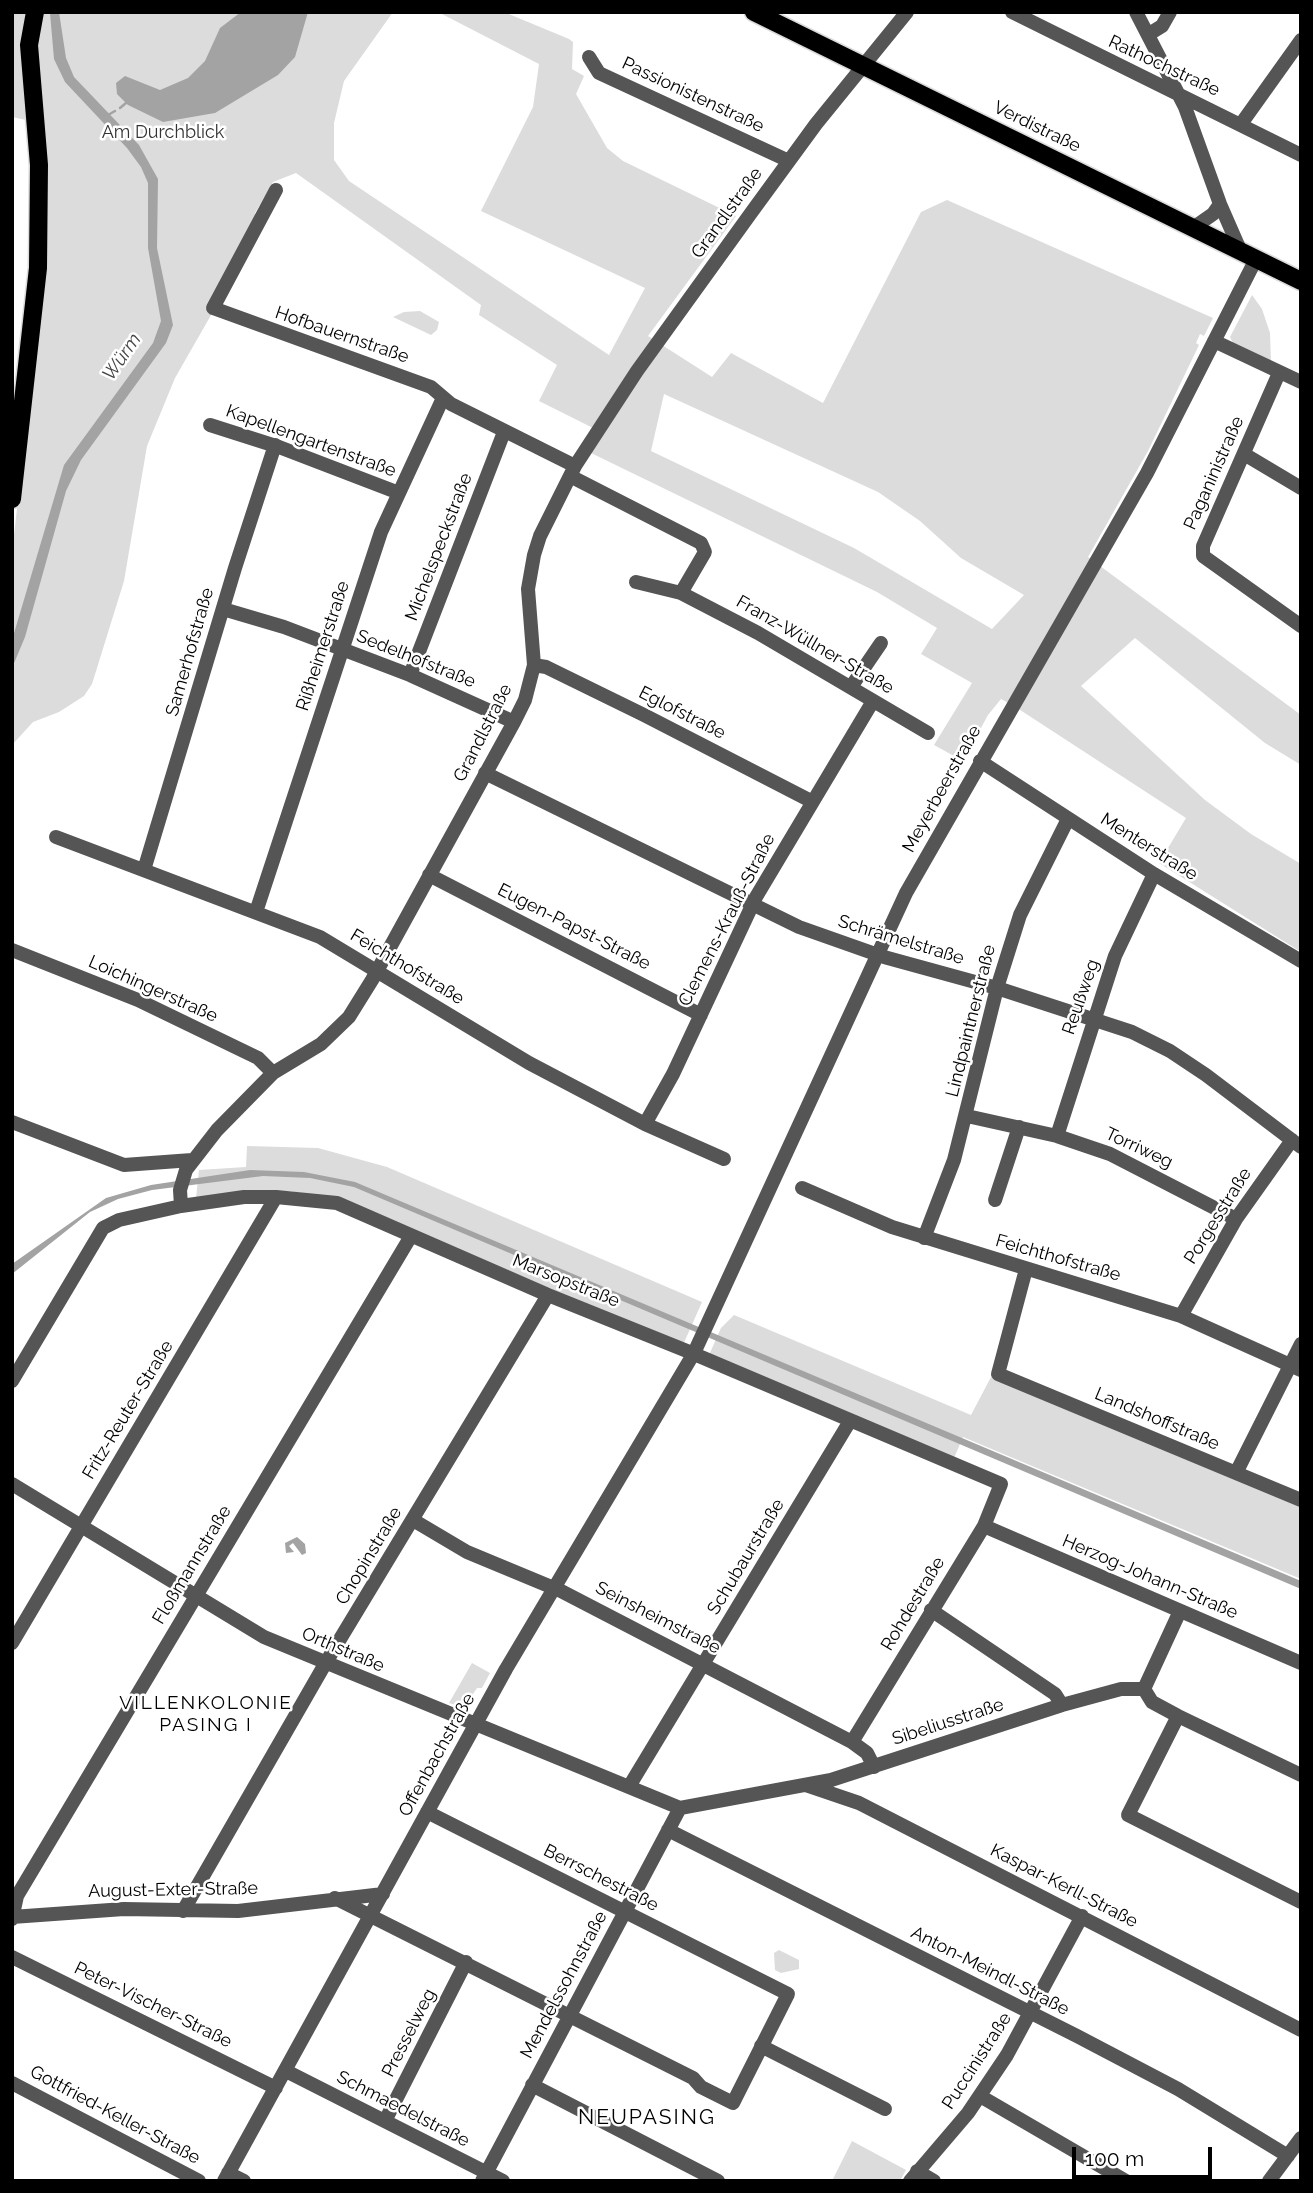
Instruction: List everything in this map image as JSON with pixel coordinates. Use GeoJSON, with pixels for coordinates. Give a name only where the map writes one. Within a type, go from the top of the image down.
{"type":"FeatureCollection","features":[{"type":"Feature","properties":{"kind":"main road"},"geometry":{"type":"LineString","coordinates":[[12,499],[38,268],[39,165],[29,45],[35,12]]}},
{"type":"Feature","properties":{"kind":"main road","name":"Verdistraße"},"geometry":{"type":"LineString","coordinates":[[754,12],[1301,281]]}},
{"type":"Feature","properties":{"kind":"street","name":"Grandlstraße"},"geometry":{"type":"LineString","coordinates":[[181,1206],[180,1190],[189,1165],[228,1117],[273,1073],[321,1044],[349,1017],[377,972],[525,700],[534,665],[528,578],[540,536],[572,471],[637,371],[789,161],[907,12]]}},
{"type":"Feature","properties":{"kind":"street","name":"Rathochstraße"},"geometry":{"type":"LineString","coordinates":[[1012,12],[1301,155]]}},
{"type":"Feature","properties":{"kind":"street"},"geometry":{"type":"LineString","coordinates":[[1136,12],[1177,92],[1220,204],[1249,256]]}},
{"type":"Feature","properties":{"kind":"street"},"geometry":{"type":"LineString","coordinates":[[1149,34],[1162,26],[1170,12]]}},
{"type":"Feature","properties":{"kind":"street"},"geometry":{"type":"LineString","coordinates":[[1241,124],[1301,40]]}},
{"type":"Feature","properties":{"kind":"street","name":"Passionistenstraße"},"geometry":{"type":"LineString","coordinates":[[589,57],[599,73],[789,161]]}},
{"type":"Feature","properties":{"kind":"street","name":"Hofbauernstraße"},"geometry":{"type":"LineString","coordinates":[[276,190],[213,308],[431,387],[443,398],[572,471]]}},
{"type":"Feature","properties":{"kind":"street"},"geometry":{"type":"LineString","coordinates":[[1194,228],[1213,214],[1220,204]]}},
{"type":"Feature","properties":{"kind":"street","name":"Meyerbeerstraße"},"geometry":{"type":"LineString","coordinates":[[696,1347],[877,954],[933,842],[1147,473],[1214,341],[1249,256]]}},
{"type":"Feature","properties":{"kind":"street"},"geometry":{"type":"LineString","coordinates":[[1214,341],[1301,382]]}},
{"type":"Feature","properties":{"kind":"street","name":"Paganinistraße"},"geometry":{"type":"LineString","coordinates":[[1279,373],[1203,546],[1203,556],[1301,626]]}},
{"type":"Feature","properties":{"kind":"street","name":"Rißheimerstraße"},"geometry":{"type":"LineString","coordinates":[[256,912],[382,532],[443,398]]}},
{"type":"Feature","properties":{"kind":"street","name":"Kapellengartenstraße"},"geometry":{"type":"LineString","coordinates":[[210,425],[275,445],[399,493]]}},
{"type":"Feature","properties":{"kind":"street","name":"Michelspeckstraße"},"geometry":{"type":"LineString","coordinates":[[410,675],[504,432]]}},
{"type":"Feature","properties":{"kind":"street","name":"Samerhofstraße"},"geometry":{"type":"LineString","coordinates":[[144,870],[275,445]]}},
{"type":"Feature","properties":{"kind":"street"},"geometry":{"type":"LineString","coordinates":[[1244,454],[1301,488]]}},
{"type":"Feature","properties":{"kind":"street"},"geometry":{"type":"LineString","coordinates":[[572,471],[701,543],[705,552],[681,593]]}},
{"type":"Feature","properties":{"kind":"street","name":"Franz-Wüllner-Straße"},"geometry":{"type":"LineString","coordinates":[[636,582],[681,593],[928,733]]}},
{"type":"Feature","properties":{"kind":"street","name":"Sedelhofstraße"},"geometry":{"type":"LineString","coordinates":[[223,610],[284,627],[410,675],[513,722]]}},
{"type":"Feature","properties":{"kind":"street"},"geometry":{"type":"LineString","coordinates":[[851,687],[881,643]]}},
{"type":"Feature","properties":{"kind":"street","name":"Eglofstraße"},"geometry":{"type":"LineString","coordinates":[[534,665],[546,667],[595,691],[811,801]]}},
{"type":"Feature","properties":{"kind":"street","name":"Clemens-Krauß-Straße"},"geometry":{"type":"LineString","coordinates":[[645,1124],[673,1074],[752,906],[811,801],[873,701]]}},
{"type":"Feature","properties":{"kind":"street","name":"Menterstraße"},"geometry":{"type":"LineString","coordinates":[[980,761],[1154,874],[1301,961]]}},
{"type":"Feature","properties":{"kind":"street","name":"Schrämelstraße"},"geometry":{"type":"LineString","coordinates":[[485,773],[799,927],[877,954],[997,988],[1132,1032],[1170,1051],[1296,1143]]}},
{"type":"Feature","properties":{"kind":"street","name":"Lindpaintnerstraße"},"geometry":{"type":"LineString","coordinates":[[924,1238],[947,1180],[967,1116],[997,988],[1020,915],[1068,820]]}},
{"type":"Feature","properties":{"kind":"street","name":"Feichthofstraße"},"geometry":{"type":"LineString","coordinates":[[56,837],[320,937],[529,1063],[645,1124],[724,1159]]}},
{"type":"Feature","properties":{"kind":"street","name":"Reußweg"},"geometry":{"type":"LineString","coordinates":[[1057,1136],[1115,956],[1154,874]]}},
{"type":"Feature","properties":{"kind":"street","name":"Eugen-Papst-Straße"},"geometry":{"type":"LineString","coordinates":[[429,875],[701,1015]]}},
{"type":"Feature","properties":{"kind":"street","name":"Loichingerstraße"},"geometry":{"type":"LineString","coordinates":[[12,950],[138,1000],[258,1058],[273,1073]]}},
{"type":"Feature","properties":{"kind":"street","name":"Torriweg"},"geometry":{"type":"LineString","coordinates":[[967,1116],[1057,1136],[1110,1154],[1236,1219]]}},
{"type":"Feature","properties":{"kind":"street"},"geometry":{"type":"LineString","coordinates":[[12,1122],[124,1165],[189,1165]]}},
{"type":"Feature","properties":{"kind":"street"},"geometry":{"type":"LineString","coordinates":[[995,1200],[1019,1127]]}},
{"type":"Feature","properties":{"kind":"street","name":"Porgesstraße"},"geometry":{"type":"LineString","coordinates":[[1181,1316],[1236,1219],[1296,1143]]}},
{"type":"Feature","properties":{"kind":"street","name":"Feichthofstraße"},"geometry":{"type":"LineString","coordinates":[[802,1188],[924,1238],[1181,1316],[1295,1367]]}},
{"type":"Feature","properties":{"kind":"street","name":"Marsopstraße"},"geometry":{"type":"LineString","coordinates":[[12,1381],[103,1228],[119,1220],[181,1206],[244,1197],[337,1203],[548,1295],[696,1347],[850,1421],[1001,1484]]}},
{"type":"Feature","properties":{"kind":"street","name":"Fritz-Reuter-Straße"},"geometry":{"type":"LineString","coordinates":[[12,1643],[276,1197]]}},
{"type":"Feature","properties":{"kind":"street","name":"Floßmannstraße"},"geometry":{"type":"LineString","coordinates":[[12,1917],[17,1896],[411,1236]]}},
{"type":"Feature","properties":{"kind":"street","name":"Landshoffstraße"},"geometry":{"type":"LineString","coordinates":[[1026,1269],[998,1374],[1301,1500]]}},
{"type":"Feature","properties":{"kind":"street","name":"Chopinstraße"},"geometry":{"type":"LineString","coordinates":[[183,1911],[325,1664],[548,1295]]}},
{"type":"Feature","properties":{"kind":"street"},"geometry":{"type":"LineString","coordinates":[[1236,1473],[1295,1367],[1301,1344]]}},
{"type":"Feature","properties":{"kind":"street","name":"Offenbachstraße"},"geometry":{"type":"LineString","coordinates":[[226,2177],[553,1588],[696,1347]]}},
{"type":"Feature","properties":{"kind":"street","name":"Schubaurstraße"},"geometry":{"type":"LineString","coordinates":[[630,1785],[850,1421]]}},
{"type":"Feature","properties":{"kind":"street","name":"Rohdestraße"},"geometry":{"type":"LineString","coordinates":[[852,1742],[984,1526],[1001,1484]]}},
{"type":"Feature","properties":{"kind":"street","name":"Orthstraße"},"geometry":{"type":"LineString","coordinates":[[12,1485],[264,1637],[325,1664],[630,1785],[680,1808]]}},
{"type":"Feature","properties":{"kind":"street","name":"Seinsheimstraße"},"geometry":{"type":"LineString","coordinates":[[413,1520],[467,1552],[553,1588],[704,1663],[852,1742],[867,1753],[874,1767]]}},
{"type":"Feature","properties":{"kind":"street","name":"Herzog-Johann-Straße"},"geometry":{"type":"LineString","coordinates":[[984,1526],[1301,1663]]}},
{"type":"Feature","properties":{"kind":"street"},"geometry":{"type":"LineString","coordinates":[[930,1611],[1055,1694],[1062,1705]]}},
{"type":"Feature","properties":{"kind":"street"},"geometry":{"type":"LineString","coordinates":[[1180,1611],[1144,1689],[1152,1702],[1301,1775]]}},
{"type":"Feature","properties":{"kind":"street","name":"Sibeliusstraße"},"geometry":{"type":"LineString","coordinates":[[680,1808],[806,1785],[874,1767],[1062,1705],[1121,1689],[1144,1689]]}},
{"type":"Feature","properties":{"kind":"street"},"geometry":{"type":"LineString","coordinates":[[1178,1716],[1128,1815],[1301,1902]]}},
{"type":"Feature","properties":{"kind":"street","name":"Kaspar-Kerll-Straße"},"geometry":{"type":"LineString","coordinates":[[806,1785],[859,1804],[1301,2030]]}},
{"type":"Feature","properties":{"kind":"street","name":"Mendelssohnstraße"},"geometry":{"type":"LineString","coordinates":[[485,2177],[680,1808]]}},
{"type":"Feature","properties":{"kind":"street","name":"Berrschestraße"},"geometry":{"type":"LineString","coordinates":[[427,1812],[788,1994],[761,2046]]}},
{"type":"Feature","properties":{"kind":"street","name":"Anton-Meindl-Straße"},"geometry":{"type":"LineString","coordinates":[[668,1830],[1178,2089],[1288,2157]]}},
{"type":"Feature","properties":{"kind":"street","name":"August-Exter-Straße"},"geometry":{"type":"LineString","coordinates":[[12,1917],[124,1909],[238,1911],[383,1894]]}},
{"type":"Feature","properties":{"kind":"street"},"geometry":{"type":"LineString","coordinates":[[335,1898],[694,2078],[701,2087],[733,2103],[761,2046],[885,2109]]}},
{"type":"Feature","properties":{"kind":"street","name":"Puccinistraße"},"geometry":{"type":"LineString","coordinates":[[914,2176],[980,2096],[1030,2014],[1082,1916]]}},
{"type":"Feature","properties":{"kind":"street","name":"Peter-Vischer-Straße"},"geometry":{"type":"LineString","coordinates":[[12,1957],[276,2088]]}},
{"type":"Feature","properties":{"kind":"street","name":"Presselweg"},"geometry":{"type":"LineString","coordinates":[[385,2121],[466,1962]]}},
{"type":"Feature","properties":{"kind":"street","name":"Schmaedelstraße"},"geometry":{"type":"LineString","coordinates":[[286,2071],[385,2121],[485,2177],[503,2181]]}},
{"type":"Feature","properties":{"kind":"street","name":"Gottfried-Keller-Straße"},"geometry":{"type":"LineString","coordinates":[[12,2083],[199,2181]]}},
{"type":"Feature","properties":{"kind":"street"},"geometry":{"type":"LineString","coordinates":[[532,2085],[718,2181]]}},
{"type":"Feature","properties":{"kind":"street"},"geometry":{"type":"LineString","coordinates":[[980,2096],[1126,2181]]}},
{"type":"Feature","properties":{"kind":"street"},"geometry":{"type":"LineString","coordinates":[[1269,2181],[1301,2137]]}},
{"type":"Feature","properties":{"kind":"street"},"geometry":{"type":"LineString","coordinates":[[914,2176],[934,2181]]}},
{"type":"Feature","properties":{"kind":"street"},"geometry":{"type":"LineString","coordinates":[[226,2177],[244,2181]]}},
{"type":"Feature","properties":{"kind":"green space"},"geometry":{"type":"Polygon","coordinates":[[[12,12],[29,12],[24,34],[26,120],[12,117],[12,12]]]}},
{"type":"Feature","properties":{"kind":"green space","name":"Am Durchblick"},"geometry":{"type":"Polygon","coordinates":[[[43,12],[393,12],[344,81],[334,123],[334,160],[349,181],[609,355],[645,288],[481,211],[533,107],[539,64],[438,12],[504,12],[569,39],[573,42],[572,69],[584,76],[576,94],[607,148],[623,161],[736,216],[648,336],[712,377],[731,353],[823,403],[921,212],[947,200],[1213,318],[1204,336],[1200,334],[1196,343],[1199,345],[1148,451],[1088,557],[1301,715],[1301,765],[1265,743],[1135,638],[1081,686],[1205,800],[1251,834],[1301,864],[1301,952],[1159,863],[1186,818],[1014,706],[1001,699],[988,715],[963,761],[934,745],[972,683],[921,654],[937,628],[877,592],[591,453],[603,433],[539,401],[557,365],[479,315],[481,305],[296,173],[273,182],[255,213],[258,233],[175,378],[147,446],[124,581],[92,684],[84,696],[59,712],[33,722],[12,745],[12,552],[39,320],[35,48],[43,12]],[[664,394],[651,451],[854,548],[992,629],[1024,595],[961,558],[920,521],[878,492],[664,394]]]}},
{"type":"Feature","properties":{"kind":"green space"},"geometry":{"type":"Polygon","coordinates":[[[1252,295],[1262,309],[1270,333],[1271,363],[1234,345],[1230,337],[1252,295]]]}},
{"type":"Feature","properties":{"kind":"green space"},"geometry":{"type":"Polygon","coordinates":[[[420,311],[439,322],[437,330],[431,335],[393,317],[404,312],[420,311]]]}},
{"type":"Feature","properties":{"kind":"green space"},"geometry":{"type":"Polygon","coordinates":[[[247,1146],[318,1148],[387,1167],[702,1302],[683,1345],[339,1198],[288,1191],[196,1198],[199,1170],[246,1167],[247,1146]]]}},
{"type":"Feature","properties":{"kind":"green space"},"geometry":{"type":"Polygon","coordinates":[[[734,1315],[971,1415],[991,1377],[1301,1506],[1301,1579],[963,1437],[954,1458],[709,1355],[721,1328],[734,1315]]]}},
{"type":"Feature","properties":{"kind":"green space"},"geometry":{"type":"Polygon","coordinates":[[[472,1663],[490,1673],[482,1688],[477,1688],[471,1697],[475,1701],[468,1709],[449,1703],[472,1663]]]}},
{"type":"Feature","properties":{"kind":"green space"},"geometry":{"type":"Polygon","coordinates":[[[779,1950],[799,1960],[799,1969],[781,1973],[775,1970],[774,1953],[779,1950]]]}},
{"type":"Feature","properties":{"kind":"green space"},"geometry":{"type":"Polygon","coordinates":[[[852,2141],[906,2170],[900,2181],[832,2181],[852,2141]]]}},
{"type":"Feature","properties":{"kind":"shaded area"},"geometry":{"type":"Polygon","coordinates":[[[59,12],[66,58],[74,77],[139,145],[158,179],[157,248],[173,325],[166,343],[81,460],[66,491],[25,637],[12,668],[12,640],[64,465],[153,343],[161,321],[148,248],[148,183],[141,167],[127,148],[65,82],[54,59],[50,13],[59,12]]]}},
{"type":"Feature","properties":{"kind":"shaded area"},"geometry":{"type":"Polygon","coordinates":[[[241,12],[308,12],[295,57],[278,75],[215,113],[163,122],[128,105],[117,94],[116,83],[125,76],[160,90],[188,78],[205,61],[220,28],[241,12]]]}},
{"type":"Feature","properties":{"kind":"shaded area"},"geometry":{"type":"Polygon","coordinates":[[[250,1170],[304,1172],[355,1182],[1301,1581],[1301,1589],[354,1187],[310,1178],[263,1176],[152,1190],[118,1199],[90,1212],[12,1274],[12,1264],[106,1198],[151,1185],[250,1170]]]}},
{"type":"Feature","properties":{"kind":"shaded area"},"geometry":{"type":"Polygon","coordinates":[[[297,1537],[305,1544],[306,1553],[302,1555],[293,1543],[289,1546],[294,1552],[286,1553],[285,1543],[297,1537]]]}},
{"type":"Feature","properties":{"kind":"waterway"},"geometry":{"type":"LineString","coordinates":[[120,108],[126,103]]}},
{"type":"Feature","properties":{"kind":"waterway"},"geometry":{"type":"LineString","coordinates":[[108,115],[115,111]]}},
{"type":"Feature","properties":{"kind":"district","name":"VILLENKOLONIE PASING I"},"geometry":{"type":"Point","coordinates":[206,1714]}},
{"type":"Feature","properties":{"kind":"district","name":"NEUPASING"},"geometry":{"type":"Point","coordinates":[647,2118]}},
{"type":"Feature","properties":{"kind":"water label","name":"Würm"},"geometry":{"type":"Point","coordinates":[122,357]}}]}
